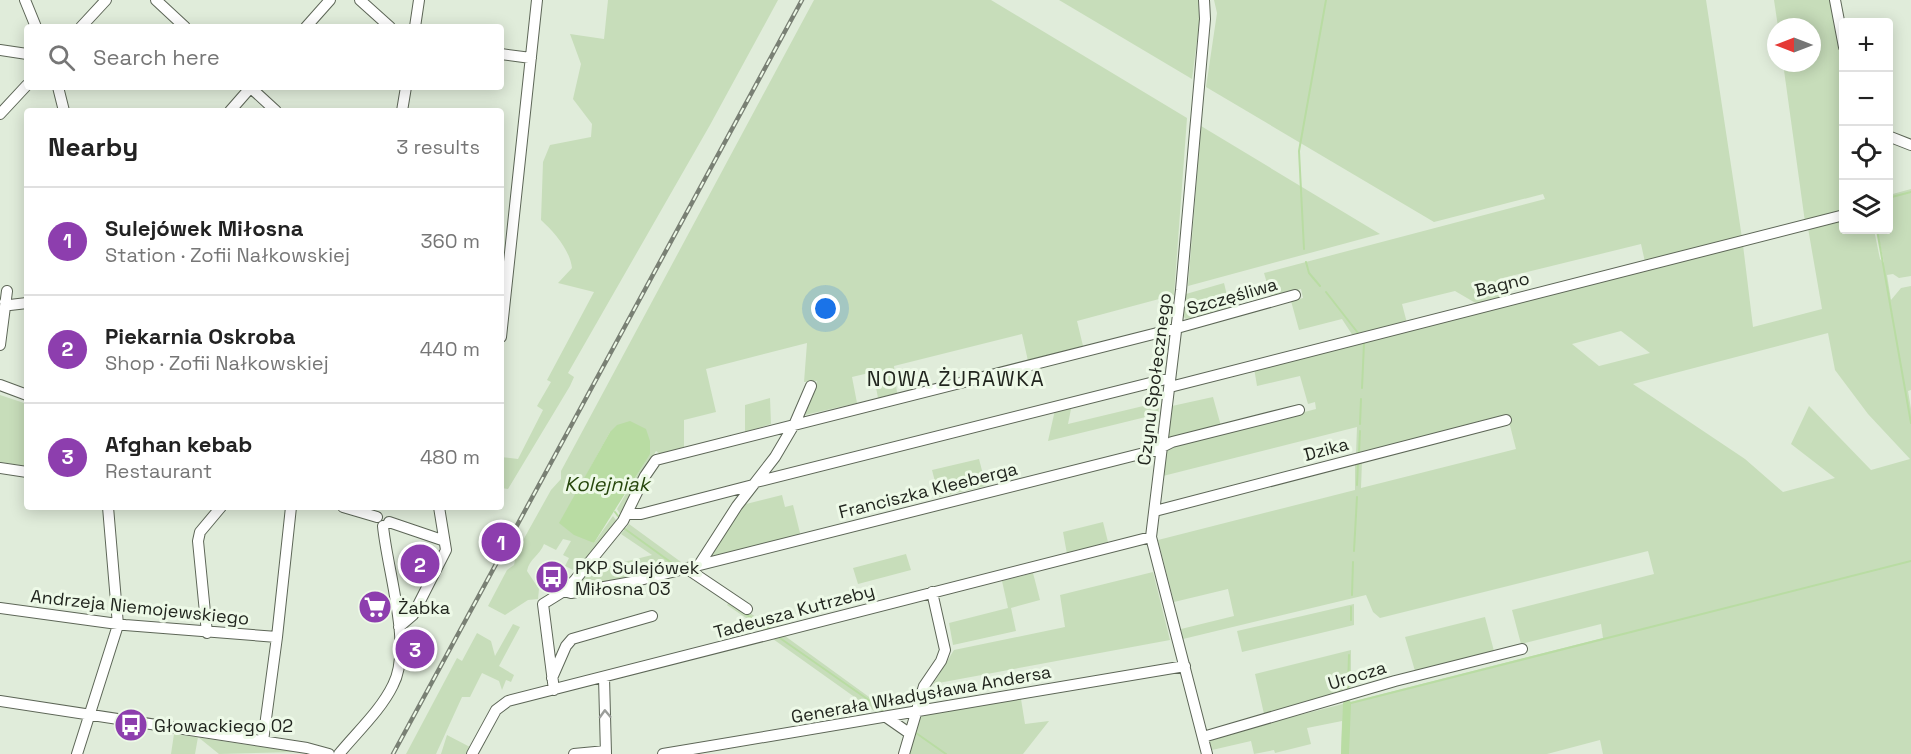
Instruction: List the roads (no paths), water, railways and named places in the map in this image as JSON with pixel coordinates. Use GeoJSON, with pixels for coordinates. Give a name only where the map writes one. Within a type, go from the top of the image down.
{"type":"FeatureCollection","features":[{"type":"Feature","properties":{"kind":"street"},"geometry":{"type":"LineString","coordinates":[[25,0],[35,24]]}},
{"type":"Feature","properties":{"kind":"street"},"geometry":{"type":"LineString","coordinates":[[84,24],[106,0]]}},
{"type":"Feature","properties":{"kind":"street"},"geometry":{"type":"LineString","coordinates":[[156,0],[182,24]]}},
{"type":"Feature","properties":{"kind":"street"},"geometry":{"type":"LineString","coordinates":[[309,24],[330,0]]}},
{"type":"Feature","properties":{"kind":"street"},"geometry":{"type":"LineString","coordinates":[[360,0],[387,24]]}},
{"type":"Feature","properties":{"kind":"street"},"geometry":{"type":"LineString","coordinates":[[415,24],[419,0]]}},
{"type":"Feature","properties":{"kind":"street"},"geometry":{"type":"LineString","coordinates":[[504,309],[537,0]]}},
{"type":"Feature","properties":{"kind":"street","name":"Czynu Społecznego"},"geometry":{"type":"LineString","coordinates":[[1203,0],[1204,19],[1177,328],[1151,537],[1207,754]]}},
{"type":"Feature","properties":{"kind":"street"},"geometry":{"type":"LineString","coordinates":[[1835,0],[1839,21]]}},
{"type":"Feature","properties":{"kind":"street"},"geometry":{"type":"LineString","coordinates":[[0,50],[24,54]]}},
{"type":"Feature","properties":{"kind":"street"},"geometry":{"type":"LineString","coordinates":[[504,54],[531,58]]}},
{"type":"Feature","properties":{"kind":"street"},"geometry":{"type":"LineString","coordinates":[[0,114],[24,87]]}},
{"type":"Feature","properties":{"kind":"street"},"geometry":{"type":"LineString","coordinates":[[59,90],[63,108]]}},
{"type":"Feature","properties":{"kind":"street"},"geometry":{"type":"LineString","coordinates":[[232,108],[248,90]]}},
{"type":"Feature","properties":{"kind":"street"},"geometry":{"type":"LineString","coordinates":[[253,90],[273,108]]}},
{"type":"Feature","properties":{"kind":"street"},"geometry":{"type":"LineString","coordinates":[[402,108],[406,90]]}},
{"type":"Feature","properties":{"kind":"street"},"geometry":{"type":"LineString","coordinates":[[1893,138],[1911,145]]}},
{"type":"Feature","properties":{"kind":"street","name":"Bagno"},"geometry":{"type":"LineString","coordinates":[[628,514],[640,514],[1839,216]]}},
{"type":"Feature","properties":{"kind":"street","name":"Szczęśliwa"},"geometry":{"type":"LineString","coordinates":[[564,591],[628,514],[645,476],[656,460],[1177,328],[1295,295]]}},
{"type":"Feature","properties":{"kind":"street"},"geometry":{"type":"LineString","coordinates":[[0,345],[6,297],[10,305],[24,303]]}},
{"type":"Feature","properties":{"kind":"street"},"geometry":{"type":"LineString","coordinates":[[0,385],[24,394]]}},
{"type":"Feature","properties":{"kind":"street"},"geometry":{"type":"LineString","coordinates":[[699,565],[795,423],[811,386]]}},
{"type":"Feature","properties":{"kind":"street","name":"Franciszka Kleeberga"},"geometry":{"type":"LineString","coordinates":[[564,591],[571,593],[618,585],[1299,410]]}},
{"type":"Feature","properties":{"kind":"street","name":"Dzika"},"geometry":{"type":"LineString","coordinates":[[1155,511],[1506,420]]}},
{"type":"Feature","properties":{"kind":"street"},"geometry":{"type":"LineString","coordinates":[[0,468],[24,472]]}},
{"type":"Feature","properties":{"kind":"street"},"geometry":{"type":"LineString","coordinates":[[76,754],[118,624],[108,510]]}},
{"type":"Feature","properties":{"kind":"street"},"geometry":{"type":"LineString","coordinates":[[207,633],[198,538],[219,510]]}},
{"type":"Feature","properties":{"kind":"street"},"geometry":{"type":"LineString","coordinates":[[263,741],[291,510]]}},
{"type":"Feature","properties":{"kind":"street"},"geometry":{"type":"LineString","coordinates":[[355,510],[382,517],[442,540],[446,545],[446,552],[413,615],[399,627]]}},
{"type":"Feature","properties":{"kind":"street"},"geometry":{"type":"LineString","coordinates":[[439,510],[442,540]]}},
{"type":"Feature","properties":{"kind":"street"},"geometry":{"type":"LineString","coordinates":[[339,754],[394,685],[401,660],[399,627],[382,517]]}},
{"type":"Feature","properties":{"kind":"street","name":"Tadeusza Kutrzeby"},"geometry":{"type":"LineString","coordinates":[[472,754],[496,710],[502,704],[553,684],[604,677],[1151,537]]}},
{"type":"Feature","properties":{"kind":"street"},"geometry":{"type":"LineString","coordinates":[[686,568],[747,609]]}},
{"type":"Feature","properties":{"kind":"street"},"geometry":{"type":"LineString","coordinates":[[553,684],[543,604],[564,591]]}},
{"type":"Feature","properties":{"kind":"street"},"geometry":{"type":"LineString","coordinates":[[904,754],[924,686],[941,661],[945,650],[932,592]]}},
{"type":"Feature","properties":{"kind":"street","name":"Andrzeja Niemojewskiego"},"geometry":{"type":"LineString","coordinates":[[0,608],[118,624],[277,637]]}},
{"type":"Feature","properties":{"kind":"street"},"geometry":{"type":"LineString","coordinates":[[553,684],[566,646],[572,639],[652,616]]}},
{"type":"Feature","properties":{"kind":"street","name":"Urocza"},"geometry":{"type":"LineString","coordinates":[[1203,737],[1395,681],[1521,649]]}},
{"type":"Feature","properties":{"kind":"street","name":"Generała Władysława Andersa"},"geometry":{"type":"LineString","coordinates":[[663,754],[1185,666]]}},
{"type":"Feature","properties":{"kind":"street"},"geometry":{"type":"LineString","coordinates":[[574,754],[606,753],[604,677]]}},
{"type":"Feature","properties":{"kind":"street"},"geometry":{"type":"LineString","coordinates":[[0,701],[263,741],[329,754]]}},
{"type":"Feature","properties":{"kind":"street"},"geometry":{"type":"LineString","coordinates":[[886,717],[909,733]]}},
{"type":"Feature","properties":{"kind":"water","name":"Kolejniak"},"geometry":{"type":"Polygon","coordinates":[[[630,421],[646,429],[650,441],[650,454],[594,543],[574,535],[559,523],[610,432],[617,425],[630,421]]]}},
{"type":"Feature","properties":{"kind":"waterway"},"geometry":{"type":"LineString","coordinates":[[1304,249],[1299,151],[1326,0]]}},
{"type":"Feature","properties":{"kind":"waterway"},"geometry":{"type":"LineString","coordinates":[[1893,197],[1911,192]]}},
{"type":"Feature","properties":{"kind":"waterway"},"geometry":{"type":"LineString","coordinates":[[1878,234],[1911,423]]}},
{"type":"Feature","properties":{"kind":"waterway"},"geometry":{"type":"LineString","coordinates":[[1306,262],[1309,273],[1320,286]]}},
{"type":"Feature","properties":{"kind":"waterway"},"geometry":{"type":"LineString","coordinates":[[1326,292],[1358,333]]}},
{"type":"Feature","properties":{"kind":"waterway"},"geometry":{"type":"LineString","coordinates":[[1362,388],[1364,343]]}},
{"type":"Feature","properties":{"kind":"waterway"},"geometry":{"type":"LineString","coordinates":[[1360,424],[1361,399]]}},
{"type":"Feature","properties":{"kind":"waterway"},"geometry":{"type":"LineString","coordinates":[[1359,453],[1360,431]]}},
{"type":"Feature","properties":{"kind":"waterway"},"geometry":{"type":"LineString","coordinates":[[1357,485],[1358,462]]}},
{"type":"Feature","properties":{"kind":"waterway"},"geometry":{"type":"LineString","coordinates":[[1354,551],[1357,497]]}},
{"type":"Feature","properties":{"kind":"waterway"},"geometry":{"type":"LineString","coordinates":[[615,512],[618,516]]}},
{"type":"Feature","properties":{"kind":"waterway"},"geometry":{"type":"LineString","coordinates":[[625,529],[676,566]]}},
{"type":"Feature","properties":{"kind":"waterway"},"geometry":{"type":"LineString","coordinates":[[1347,701],[1347,704],[1911,561]]}},
{"type":"Feature","properties":{"kind":"waterway"},"geometry":{"type":"LineString","coordinates":[[1352,595],[1353,562]]}},
{"type":"Feature","properties":{"kind":"waterway"},"geometry":{"type":"LineString","coordinates":[[1351,607],[1351,620]]}},
{"type":"Feature","properties":{"kind":"waterway"},"geometry":{"type":"LineString","coordinates":[[738,609],[768,629]]}},
{"type":"Feature","properties":{"kind":"waterway"},"geometry":{"type":"LineString","coordinates":[[777,636],[883,710]]}},
{"type":"Feature","properties":{"kind":"waterway"},"geometry":{"type":"LineString","coordinates":[[1348,690],[1349,655]]}},
{"type":"Feature","properties":{"kind":"waterway"},"geometry":{"type":"LineString","coordinates":[[1345,754],[1347,704]]}},
{"type":"Feature","properties":{"kind":"waterway"},"geometry":{"type":"LineString","coordinates":[[916,733],[946,754]]}},
{"type":"Feature","properties":{"kind":"railway"},"geometry":{"type":"LineString","coordinates":[[393,754],[802,0]]}},
{"type":"Feature","properties":{"kind":"place","name":"Sulejówek Miłosna"},"geometry":{"type":"Point","coordinates":[501,542]}},
{"type":"Feature","properties":{"kind":"place","name":"Piekarnia Oskroba"},"geometry":{"type":"Point","coordinates":[420,564]}},
{"type":"Feature","properties":{"kind":"place","name":"PKP Sulejówek Miłosna 03"},"geometry":{"type":"Point","coordinates":[552,577]}},
{"type":"Feature","properties":{"kind":"place","name":"Żabka"},"geometry":{"type":"Point","coordinates":[375,607]}},
{"type":"Feature","properties":{"kind":"place","name":"Afghan kebab"},"geometry":{"type":"Point","coordinates":[415,649]}},
{"type":"Feature","properties":{"kind":"place","name":"Głowackiego 02"},"geometry":{"type":"Point","coordinates":[131,725]}},
{"type":"Feature","properties":{"kind":"district","name":"NOWA ŻURAWKA"},"geometry":{"type":"Point","coordinates":[956,378]}}]}
